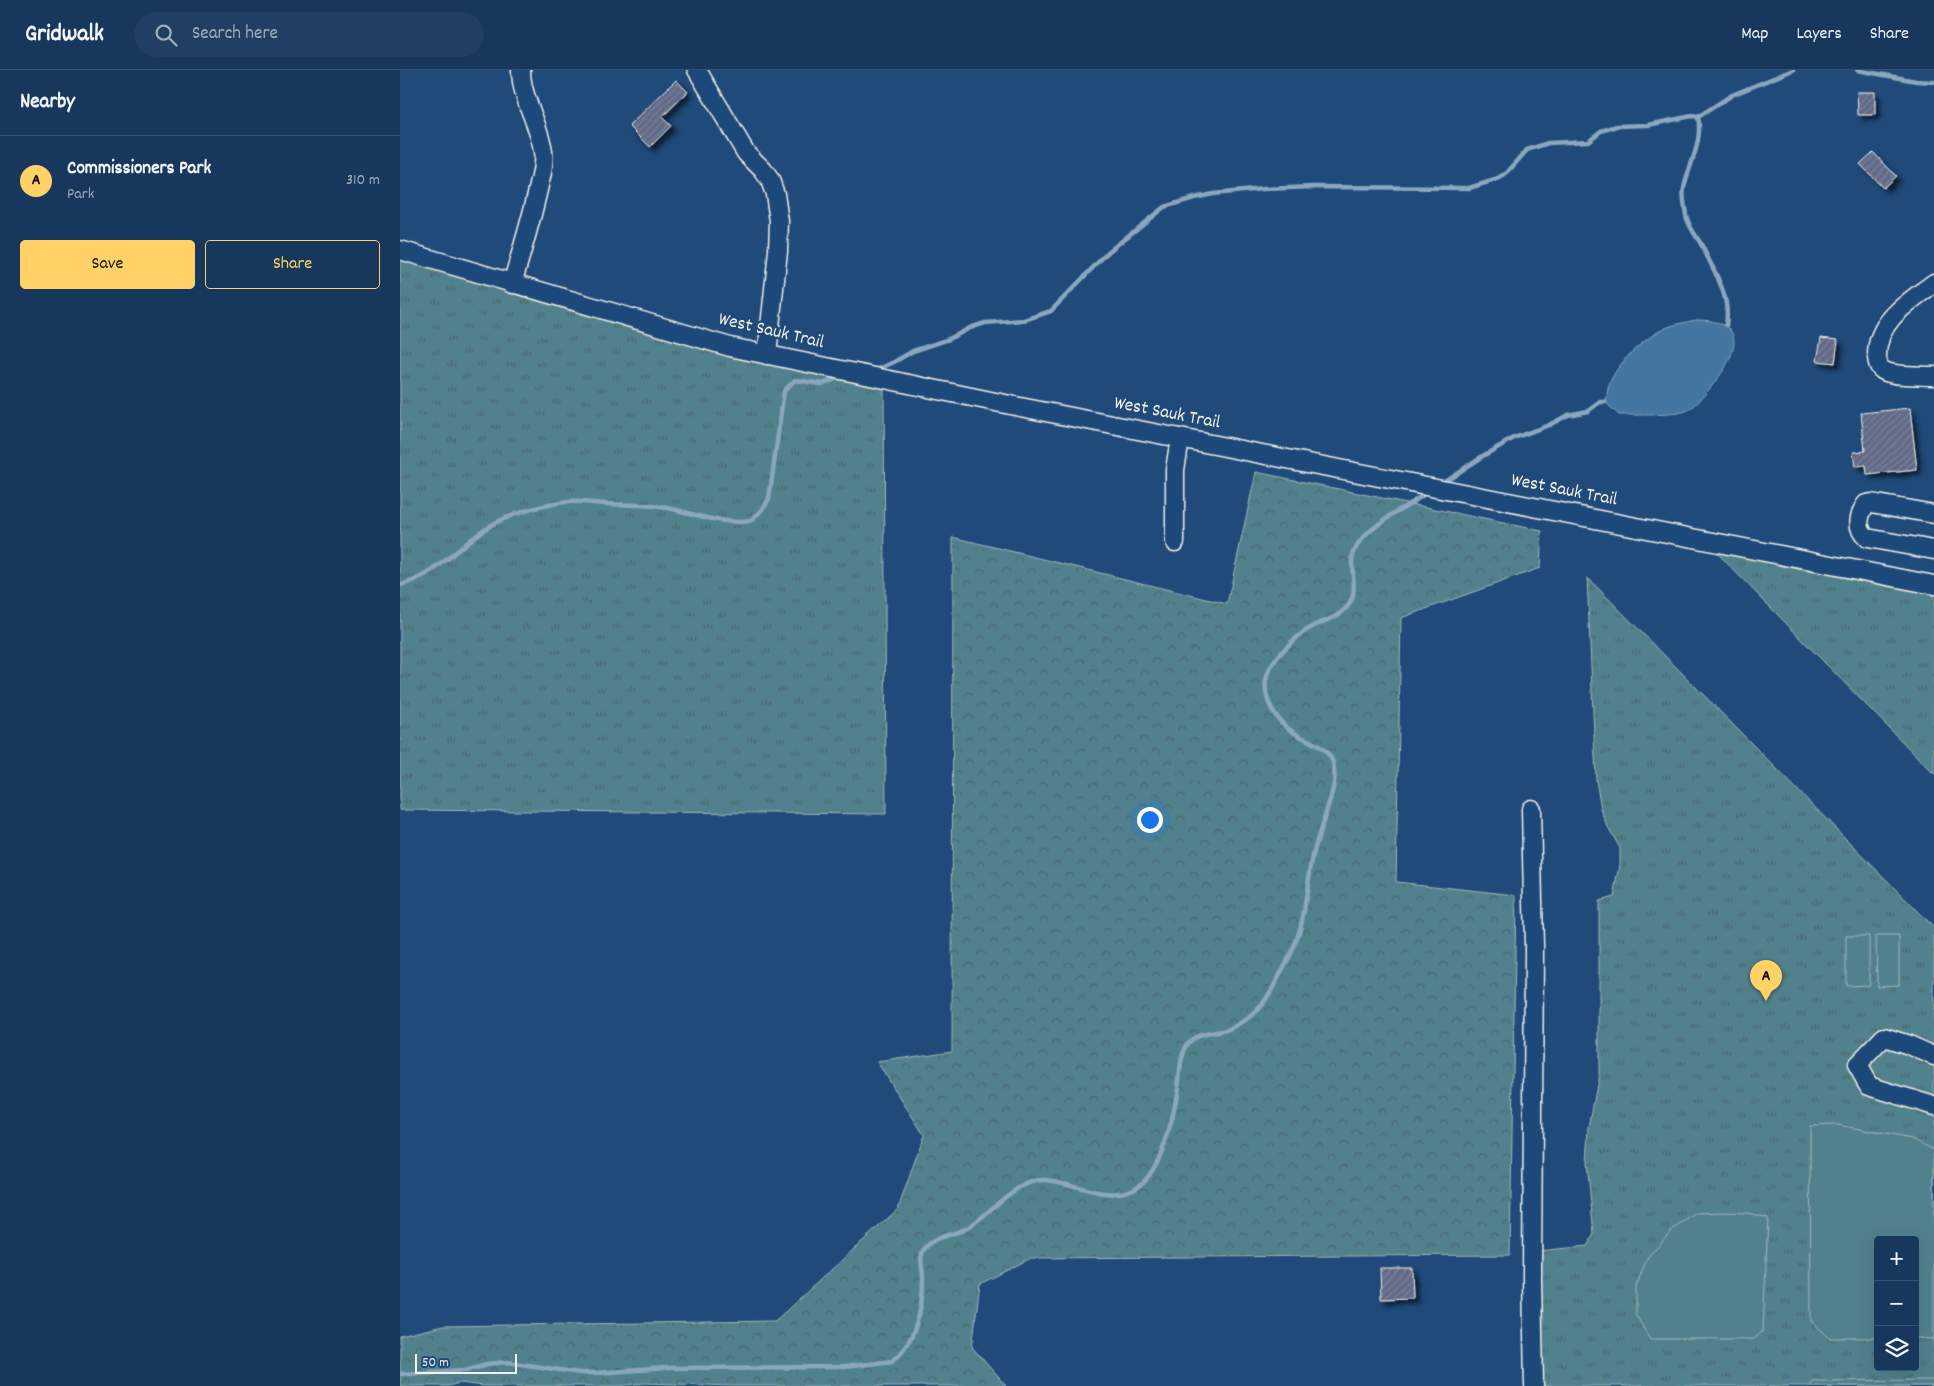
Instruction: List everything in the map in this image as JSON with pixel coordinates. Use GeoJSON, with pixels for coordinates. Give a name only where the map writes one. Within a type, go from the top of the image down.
{"type":"FeatureCollection","features":[{"type":"Feature","properties":{"kind":"street"},"geometry":{"type":"LineString","coordinates":[[512,284],[532,218],[543,168],[544,154],[524,92],[521,70]]}},
{"type":"Feature","properties":{"kind":"street"},"geometry":{"type":"LineString","coordinates":[[697,70],[746,154],[763,170],[770,180],[775,194],[779,220],[778,251],[767,354]]}},
{"type":"Feature","properties":{"kind":"street","name":"West Sauk Trail"},"geometry":{"type":"LineString","coordinates":[[400,250],[730,347],[1180,438],[1934,585]]}},
{"type":"Feature","properties":{"kind":"street"},"geometry":{"type":"LineString","coordinates":[[1934,283],[1888,321],[1881,334],[1877,352],[1877,364],[1883,371],[1934,376]]}},
{"type":"Feature","properties":{"kind":"street"},"geometry":{"type":"LineString","coordinates":[[1174,542],[1175,470],[1180,438]]}},
{"type":"Feature","properties":{"kind":"street"},"geometry":{"type":"LineString","coordinates":[[1934,514],[1871,503],[1866,504],[1860,513],[1859,525],[1862,533],[1867,538],[1934,550]]}},
{"type":"Feature","properties":{"kind":"street"},"geometry":{"type":"LineString","coordinates":[[1530,809],[1534,947],[1532,1278],[1534,1386]]}},
{"type":"Feature","properties":{"kind":"street"},"geometry":{"type":"LineString","coordinates":[[1934,1056],[1884,1037],[1857,1065],[1869,1086],[1934,1106]]}},
{"type":"Feature","properties":{"kind":"green space"},"geometry":{"type":"Polygon","coordinates":[[[400,253],[884,382],[886,814],[400,810],[400,253]]]}},
{"type":"Feature","properties":{"kind":"green space"},"geometry":{"type":"Polygon","coordinates":[[[1256,472],[1542,531],[1540,568],[1401,618],[1396,882],[1516,895],[1510,1255],[1031,1258],[980,1284],[972,1347],[1006,1386],[734,1386],[645,1383],[618,1386],[484,1386],[460,1383],[448,1386],[400,1386],[400,1336],[443,1326],[775,1321],[898,1209],[924,1135],[877,1062],[952,1051],[953,537],[1227,604],[1256,472]]]}},
{"type":"Feature","properties":{"kind":"green space"},"geometry":{"type":"Polygon","coordinates":[[[1716,552],[1934,594],[1934,774],[1716,552]]]}},
{"type":"Feature","properties":{"kind":"green space"},"geometry":{"type":"Polygon","coordinates":[[[1587,577],[1934,928],[1934,1386],[1539,1386],[1538,1251],[1587,1246],[1594,1234],[1587,1163],[1589,1127],[1599,1074],[1599,901],[1614,897],[1620,865],[1620,848],[1608,827],[1601,809],[1596,780],[1587,577]]]}},
{"type":"Feature","properties":{"kind":"green space"},"geometry":{"type":"Polygon","coordinates":[[[1846,936],[1869,936],[1869,985],[1846,986],[1846,936]]]}},
{"type":"Feature","properties":{"kind":"green space"},"geometry":{"type":"Polygon","coordinates":[[[1876,936],[1899,936],[1899,985],[1877,986],[1876,936]]]}},
{"type":"Feature","properties":{"kind":"green space"},"geometry":{"type":"Polygon","coordinates":[[[1838,1125],[1912,1139],[1934,1150],[1934,1339],[1919,1338],[1919,1236],[1874,1236],[1874,1338],[1830,1338],[1811,1321],[1810,1126],[1838,1125]]]}},
{"type":"Feature","properties":{"kind":"green space"},"geometry":{"type":"Polygon","coordinates":[[[1697,1213],[1747,1213],[1768,1218],[1763,1331],[1754,1339],[1650,1339],[1636,1315],[1636,1287],[1647,1258],[1671,1231],[1697,1213]]]}},
{"type":"Feature","properties":{"kind":"green space"},"geometry":{"type":"Polygon","coordinates":[[[1934,1380],[1934,1386],[1808,1386],[1812,1381],[1934,1380]]]}},
{"type":"Feature","properties":{"kind":"water"},"geometry":{"type":"Polygon","coordinates":[[[1696,320],[1714,322],[1725,326],[1732,333],[1734,341],[1728,363],[1712,386],[1695,405],[1683,412],[1655,415],[1619,415],[1605,402],[1609,385],[1615,372],[1633,351],[1663,329],[1696,320]]]}},
{"type":"Feature","properties":{"kind":"building"},"geometry":{"type":"Polygon","coordinates":[[[676,80],[688,92],[662,117],[671,126],[650,147],[629,126],[676,80]]]}},
{"type":"Feature","properties":{"kind":"building"},"geometry":{"type":"Polygon","coordinates":[[[1857,92],[1875,92],[1875,115],[1858,115],[1857,92]]]}},
{"type":"Feature","properties":{"kind":"building"},"geometry":{"type":"Polygon","coordinates":[[[1873,152],[1896,176],[1883,188],[1860,164],[1873,152]]]}},
{"type":"Feature","properties":{"kind":"building"},"geometry":{"type":"Polygon","coordinates":[[[1821,338],[1838,340],[1835,363],[1817,361],[1821,338]]]}},
{"type":"Feature","properties":{"kind":"building"},"geometry":{"type":"Polygon","coordinates":[[[1910,408],[1917,470],[1867,475],[1866,466],[1855,467],[1853,452],[1865,451],[1861,413],[1910,408]]]}},
{"type":"Feature","properties":{"kind":"building"},"geometry":{"type":"Polygon","coordinates":[[[1380,1268],[1412,1268],[1413,1298],[1381,1299],[1380,1268]]]}},
{"type":"Feature","properties":{"kind":"waterway"},"geometry":{"type":"LineString","coordinates":[[879,369],[913,351],[949,339],[970,328],[985,323],[1024,320],[1051,311],[1108,252],[1164,207],[1213,194],[1263,189],[1313,187],[1469,188],[1498,179],[1506,174],[1527,150],[1548,143],[1588,141],[1601,131],[1617,126],[1648,125],[1692,116],[1698,117],[1732,95],[1793,70]]}},
{"type":"Feature","properties":{"kind":"waterway"},"geometry":{"type":"LineString","coordinates":[[1857,70],[1916,81],[1934,82]]}},
{"type":"Feature","properties":{"kind":"waterway"},"geometry":{"type":"LineString","coordinates":[[1698,117],[1699,136],[1683,195],[1689,224],[1712,265],[1724,294],[1727,314],[1726,325]]}},
{"type":"Feature","properties":{"kind":"waterway"},"geometry":{"type":"LineString","coordinates":[[400,585],[426,575],[479,532],[498,521],[528,510],[559,503],[576,502],[650,506],[668,508],[723,521],[751,521],[762,510],[769,499],[784,391],[795,380],[822,384],[842,377]]}},
{"type":"Feature","properties":{"kind":"waterway"},"geometry":{"type":"LineString","coordinates":[[1446,480],[1514,438],[1549,425],[1568,415],[1588,411],[1600,402],[1605,402]]}},
{"type":"Feature","properties":{"kind":"waterway"},"geometry":{"type":"LineString","coordinates":[[400,1374],[465,1370],[487,1364],[508,1362],[580,1373],[596,1373],[667,1368],[845,1367],[892,1361],[907,1344],[920,1312],[923,1289],[922,1255],[930,1243],[969,1227],[1015,1190],[1035,1181],[1057,1181],[1088,1190],[1110,1193],[1131,1190],[1141,1184],[1158,1160],[1164,1145],[1173,1114],[1182,1060],[1187,1045],[1199,1036],[1231,1028],[1254,1013],[1270,993],[1298,937],[1313,856],[1335,775],[1329,755],[1315,744],[1293,732],[1276,716],[1267,695],[1266,680],[1268,673],[1278,657],[1300,635],[1343,612],[1350,603],[1354,588],[1352,561],[1354,551],[1369,532],[1380,523],[1422,496]]}},
{"type":"Feature","properties":{"kind":"place","name":"Commissioners Park"},"geometry":{"type":"Point","coordinates":[1766,1001]}}]}
